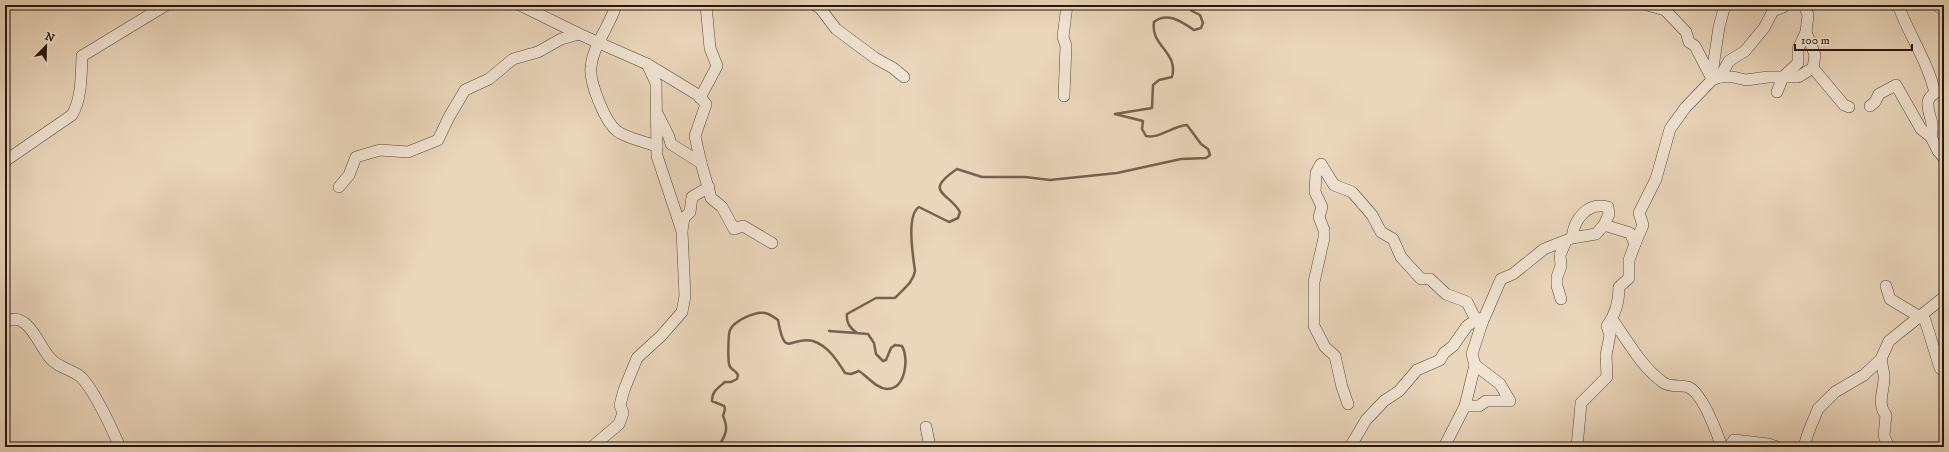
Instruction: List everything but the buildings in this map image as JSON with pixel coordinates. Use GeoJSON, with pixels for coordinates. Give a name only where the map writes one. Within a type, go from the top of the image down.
{"type":"FeatureCollection","features":[{"type":"Feature","properties":{"kind":"street"},"geometry":{"type":"LineString","coordinates":[[5,161],[72,115],[77,107],[80,91],[82,56],[166,5]]}},
{"type":"Feature","properties":{"kind":"street"},"geometry":{"type":"LineString","coordinates":[[520,5],[579,34],[647,64],[690,90],[700,98],[706,104],[695,136],[711,198],[722,207],[734,229],[743,226],[772,243]]}},
{"type":"Feature","properties":{"kind":"street"},"geometry":{"type":"LineString","coordinates":[[616,5],[611,22],[599,43],[591,68],[598,101],[608,121],[618,132],[657,146]]}},
{"type":"Feature","properties":{"kind":"street"},"geometry":{"type":"LineString","coordinates":[[700,98],[717,66],[710,48],[706,5]]}},
{"type":"Feature","properties":{"kind":"street"},"geometry":{"type":"LineString","coordinates":[[815,5],[820,8],[836,29],[875,58],[893,68],[904,77]]}},
{"type":"Feature","properties":{"kind":"street"},"geometry":{"type":"LineString","coordinates":[[1064,96],[1066,46],[1063,36],[1067,5]]}},
{"type":"Feature","properties":{"kind":"street"},"geometry":{"type":"LineString","coordinates":[[1647,5],[1665,10],[1686,32],[1689,42],[1695,46],[1714,79]]}},
{"type":"Feature","properties":{"kind":"street"},"geometry":{"type":"LineString","coordinates":[[1714,79],[1719,27],[1725,5]]}},
{"type":"Feature","properties":{"kind":"street"},"geometry":{"type":"LineString","coordinates":[[1577,447],[1581,403],[1607,377],[1606,355],[1610,335],[1607,326],[1612,319],[1619,301],[1618,287],[1629,278],[1629,260],[1643,225],[1639,213],[1656,179],[1670,129],[1685,108],[1714,79],[1729,61],[1745,51],[1764,28],[1773,11],[1783,7],[1783,5]]}},
{"type":"Feature","properties":{"kind":"street"},"geometry":{"type":"LineString","coordinates":[[1777,92],[1783,78],[1798,63],[1798,49],[1806,32],[1808,15],[1804,5]]}},
{"type":"Feature","properties":{"kind":"street"},"geometry":{"type":"LineString","coordinates":[[1898,5],[1920,56],[1940,90],[1930,97],[1928,102],[1933,123],[1931,137]]}},
{"type":"Feature","properties":{"kind":"street"},"geometry":{"type":"LineString","coordinates":[[1936,5],[1944,10]]}},
{"type":"Feature","properties":{"kind":"street"},"geometry":{"type":"LineString","coordinates":[[1806,32],[1815,55],[1813,68],[1844,105],[1849,107]]}},
{"type":"Feature","properties":{"kind":"street"},"geometry":{"type":"LineString","coordinates":[[339,187],[349,175],[356,157],[380,150],[408,152],[438,140],[449,117],[465,90],[489,79],[513,59],[538,52],[561,39],[579,34]]}},
{"type":"Feature","properties":{"kind":"street"},"geometry":{"type":"LineString","coordinates":[[647,64],[656,83],[657,156],[682,231]]}},
{"type":"Feature","properties":{"kind":"street"},"geometry":{"type":"LineString","coordinates":[[1714,79],[1733,77],[1746,80],[1768,77],[1798,77],[1813,68]]}},
{"type":"Feature","properties":{"kind":"street"},"geometry":{"type":"LineString","coordinates":[[1870,106],[1875,102],[1879,94],[1896,85],[1921,129],[1931,137],[1938,151],[1944,158]]}},
{"type":"Feature","properties":{"kind":"street"},"geometry":{"type":"LineString","coordinates":[[657,113],[667,131],[671,144],[701,163]]}},
{"type":"Feature","properties":{"kind":"street"},"geometry":{"type":"LineString","coordinates":[[1348,404],[1342,387],[1335,356],[1325,347],[1314,326],[1314,282],[1324,238],[1324,230],[1319,217],[1322,206],[1315,192],[1316,173],[1321,161],[1334,185],[1352,192],[1372,215],[1381,232],[1393,239],[1401,257],[1421,279],[1430,279],[1446,294],[1467,302],[1481,320]]}},
{"type":"Feature","properties":{"kind":"street"},"geometry":{"type":"LineString","coordinates":[[592,447],[619,424],[622,413],[620,405],[624,390],[637,358],[661,336],[682,312],[685,296],[682,231],[684,218],[690,212],[692,197],[709,187]]}},
{"type":"Feature","properties":{"kind":"street"},"geometry":{"type":"LineString","coordinates":[[1444,447],[1465,406],[1475,365],[1472,354],[1481,320],[1501,279],[1513,274],[1544,249],[1569,239],[1596,234],[1604,225],[1609,214],[1608,207],[1601,205],[1587,208],[1579,218],[1569,239],[1560,255],[1562,266],[1557,277],[1557,286],[1561,299]]}},
{"type":"Feature","properties":{"kind":"street"},"geometry":{"type":"LineString","coordinates":[[1604,225],[1630,233],[1635,244]]}},
{"type":"Feature","properties":{"kind":"street"},"geometry":{"type":"LineString","coordinates":[[1886,286],[1890,299],[1925,320],[1940,368],[1944,372]]}},
{"type":"Feature","properties":{"kind":"street"},"geometry":{"type":"LineString","coordinates":[[1804,447],[1818,409],[1835,392],[1864,375],[1881,359],[1888,341],[1944,297]]}},
{"type":"Feature","properties":{"kind":"street"},"geometry":{"type":"LineString","coordinates":[[1612,319],[1655,375],[1666,384],[1688,387],[1695,391],[1715,428],[1722,447]]}},
{"type":"Feature","properties":{"kind":"street"},"geometry":{"type":"LineString","coordinates":[[5,322],[9,320],[17,320],[27,323],[55,364],[80,377],[92,393],[120,447]]}},
{"type":"Feature","properties":{"kind":"street"},"geometry":{"type":"LineString","coordinates":[[1350,447],[1366,420],[1384,401],[1399,391],[1417,370],[1440,360],[1444,353],[1453,346],[1467,326],[1481,320]]}},
{"type":"Feature","properties":{"kind":"street"},"geometry":{"type":"LineString","coordinates":[[1881,359],[1884,376],[1881,402],[1882,411],[1886,415],[1884,436],[1886,443],[1884,447]]}},
{"type":"Feature","properties":{"kind":"street"},"geometry":{"type":"LineString","coordinates":[[1465,406],[1479,406],[1486,401],[1510,402],[1500,384],[1475,365]]}},
{"type":"Feature","properties":{"kind":"street"},"geometry":{"type":"LineString","coordinates":[[926,427],[930,447]]}},
{"type":"Feature","properties":{"kind":"street"},"geometry":{"type":"LineString","coordinates":[[1729,447],[1734,440],[1768,444],[1777,447]]}},
{"type":"Feature","properties":{"kind":"waterway"},"geometry":{"type":"LineString","coordinates":[[720,444],[726,430],[726,423],[723,416],[725,409],[724,406],[712,401],[712,398],[716,390],[725,382],[731,382],[737,379],[738,375],[729,364],[729,332],[736,323],[751,315],[765,313],[778,320],[783,340],[786,343],[790,344],[805,340],[813,341],[823,346],[832,354],[845,373],[851,374],[859,371],[879,387],[887,389],[893,388],[898,384],[902,379],[905,365],[902,346],[895,345],[891,348],[886,360],[883,361],[876,354],[874,343],[868,334],[829,331],[857,333],[849,325],[847,314],[876,298],[895,298],[910,282],[915,271],[911,236],[911,227],[915,211],[919,207],[949,222],[958,218],[960,212],[941,192],[940,188],[941,183],[957,169],[982,177],[1025,177],[1050,180],[1117,173],[1181,159],[1206,158],[1210,155],[1208,149],[1201,144],[1187,125],[1156,136],[1146,136],[1142,129],[1143,121],[1115,114],[1152,108],[1153,85],[1159,80],[1172,77],[1173,68],[1172,61],[1156,37],[1154,22],[1164,17],[1179,21],[1194,30],[1201,28],[1203,23],[1200,15],[1192,11],[1188,5]]}}]}
